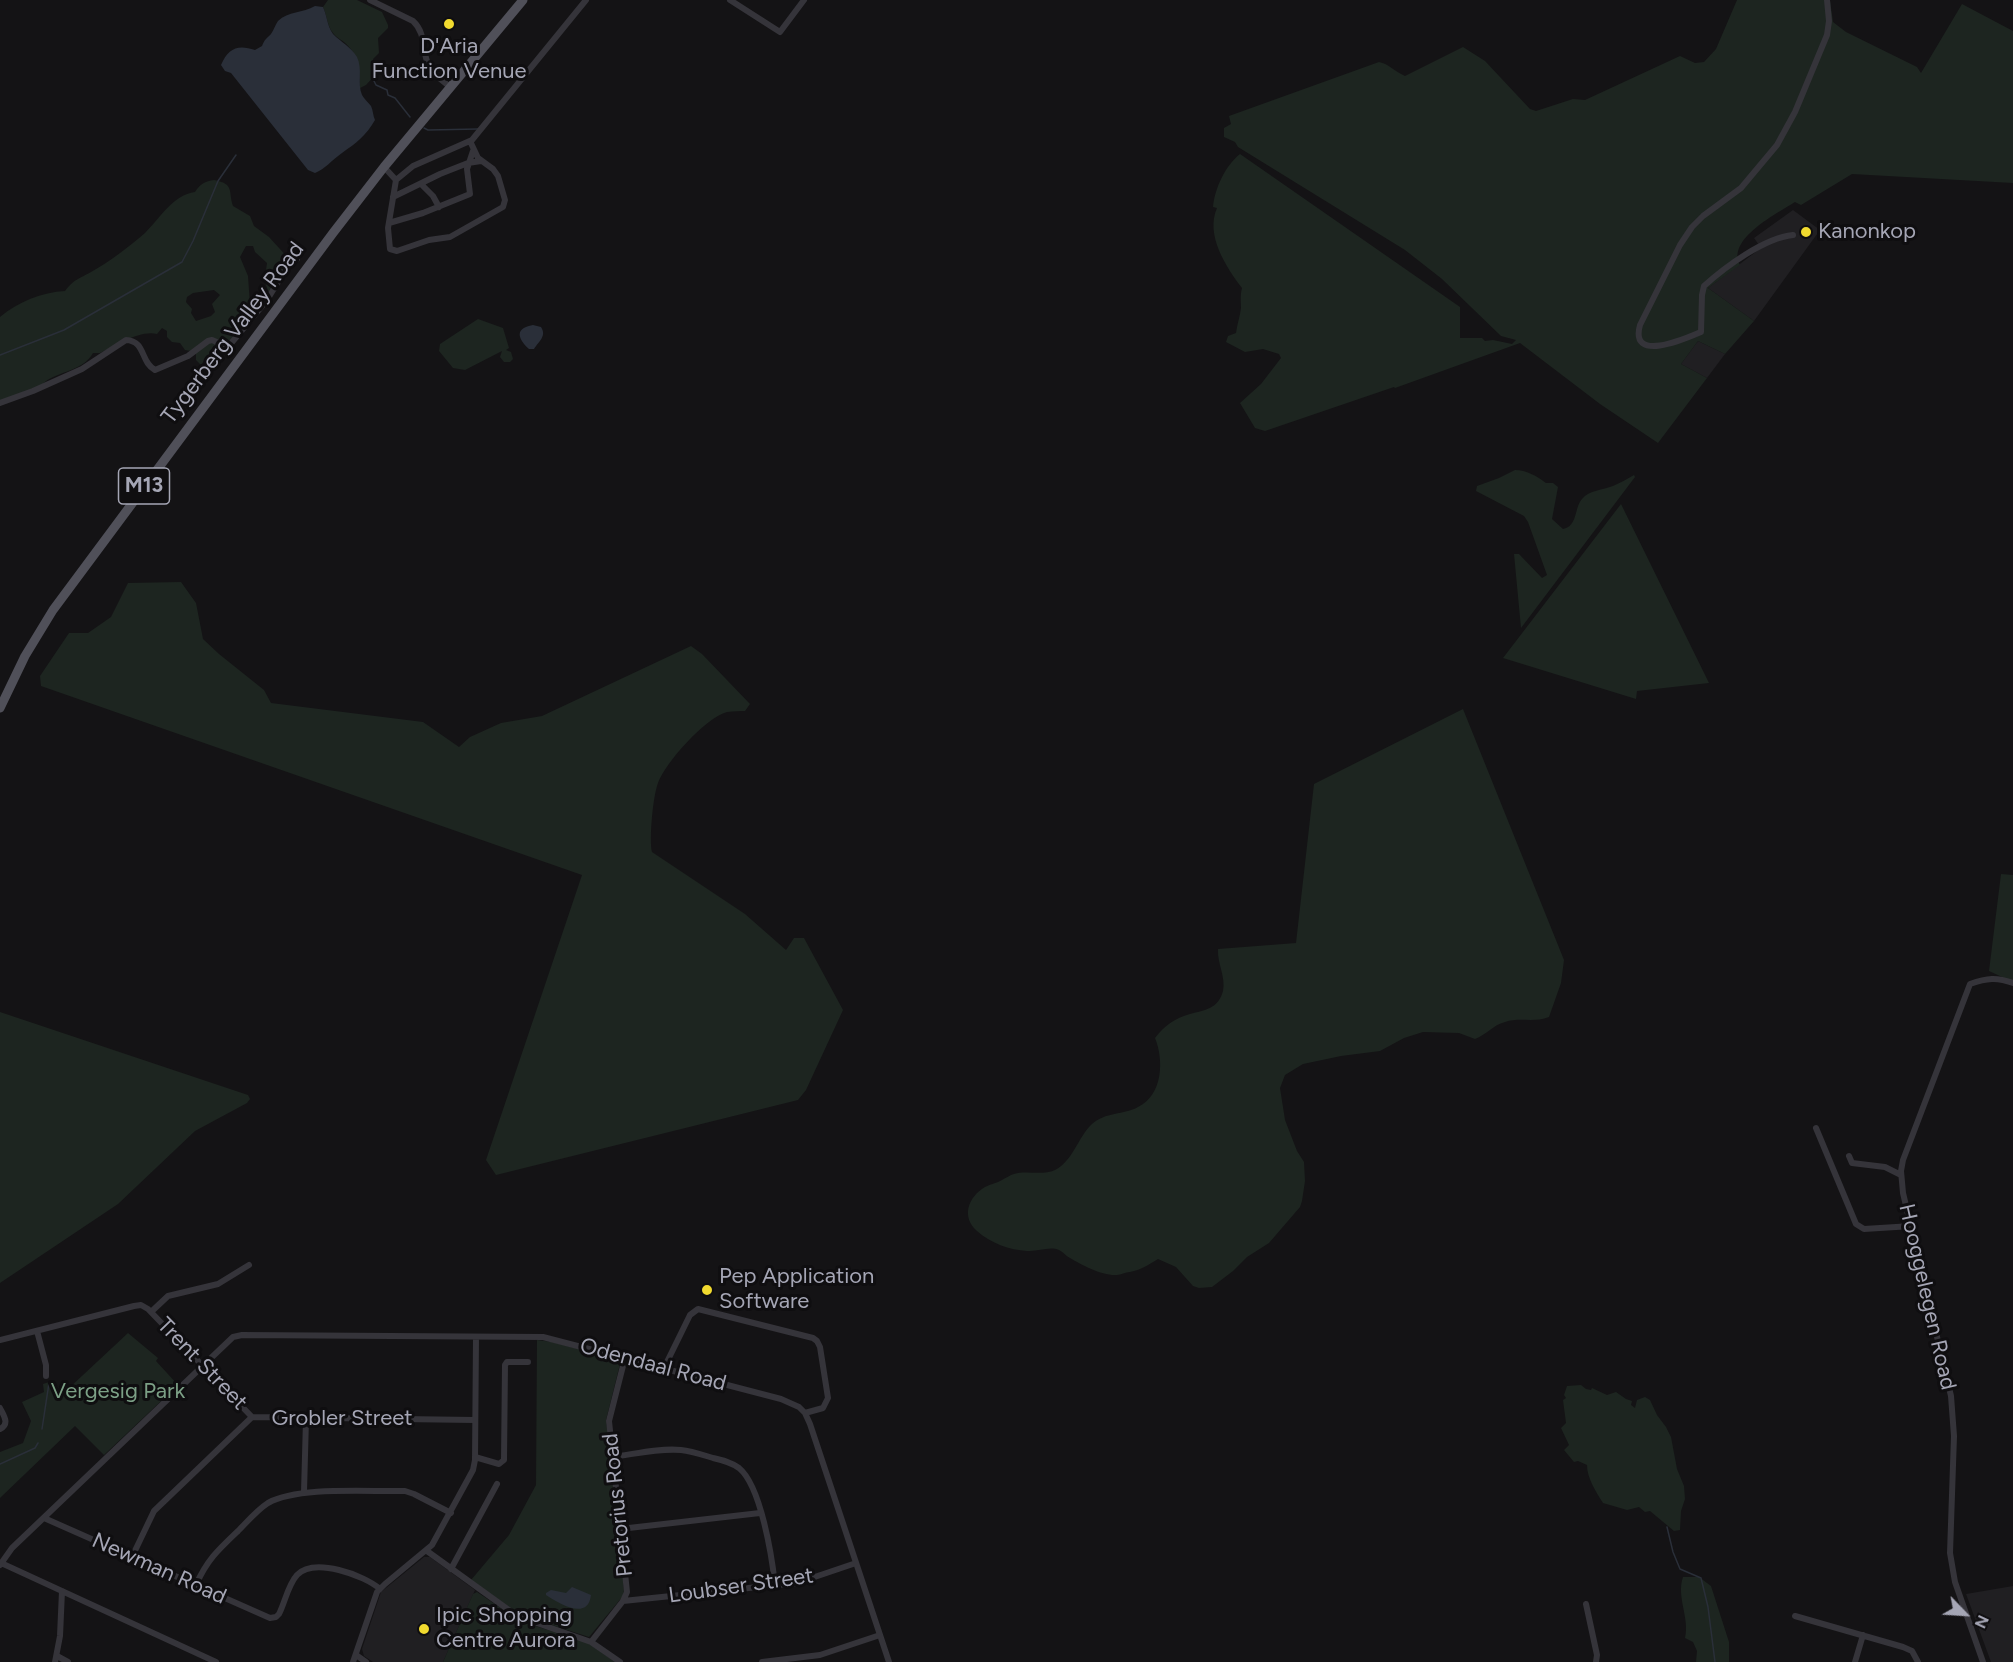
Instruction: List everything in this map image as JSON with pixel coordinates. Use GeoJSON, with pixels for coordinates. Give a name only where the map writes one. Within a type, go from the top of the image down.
{"type":"FeatureCollection","features":[{"type":"Feature","properties":{"kind":"main road","name":"Tygerberg Valley Road"},"geometry":{"type":"LineString","coordinates":[[0,708],[21,664],[53,610],[298,278],[384,167],[523,0]]}},
{"type":"Feature","properties":{"kind":"street"},"geometry":{"type":"LineString","coordinates":[[370,0],[417,25],[423,39],[429,66],[450,87]]}},
{"type":"Feature","properties":{"kind":"street"},"geometry":{"type":"LineString","coordinates":[[470,141],[473,151],[481,161],[493,169],[500,182],[505,200],[501,210],[450,237],[429,240],[397,251],[392,250],[389,246],[389,223],[396,180],[406,171],[427,159],[470,141],[586,0]]}},
{"type":"Feature","properties":{"kind":"street"},"geometry":{"type":"LineString","coordinates":[[730,0],[780,32],[804,0]]}},
{"type":"Feature","properties":{"kind":"street"},"geometry":{"type":"LineString","coordinates":[[1793,235],[1759,246],[1704,286],[1701,332],[1660,346],[1649,346],[1641,341],[1640,325],[1687,234],[1702,216],[1741,188],[1782,138],[1827,35],[1829,21],[1827,0]]}},
{"type":"Feature","properties":{"kind":"street"},"geometry":{"type":"LineString","coordinates":[[389,223],[470,194],[466,173],[473,151]]}},
{"type":"Feature","properties":{"kind":"street"},"geometry":{"type":"LineString","coordinates":[[393,197],[436,176],[481,161]]}},
{"type":"Feature","properties":{"kind":"street"},"geometry":{"type":"LineString","coordinates":[[384,167],[396,180]]}},
{"type":"Feature","properties":{"kind":"street"},"geometry":{"type":"LineString","coordinates":[[421,184],[433,196],[439,207]]}},
{"type":"Feature","properties":{"kind":"street"},"geometry":{"type":"LineString","coordinates":[[0,403],[82,369],[126,340],[139,345],[146,362],[155,370],[188,356],[208,341],[212,340],[228,346],[267,300],[291,261],[297,259]]}},
{"type":"Feature","properties":{"kind":"street","name":"Hooggelegen Road"},"geometry":{"type":"LineString","coordinates":[[1983,1662],[1952,1571],[1950,1553],[1954,1436],[1952,1404],[1901,1175],[1910,1141],[1970,984],[1990,978],[2013,983]]}},
{"type":"Feature","properties":{"kind":"street"},"geometry":{"type":"LineString","coordinates":[[1816,1128],[1856,1224],[1864,1229],[1912,1226]]}},
{"type":"Feature","properties":{"kind":"street"},"geometry":{"type":"LineString","coordinates":[[1849,1156],[1852,1163],[1887,1168],[1901,1175]]}},
{"type":"Feature","properties":{"kind":"street"},"geometry":{"type":"LineString","coordinates":[[0,1340],[136,1305],[144,1306],[151,1312],[168,1296],[218,1284],[249,1265]]}},
{"type":"Feature","properties":{"kind":"street"},"geometry":{"type":"LineString","coordinates":[[664,1368],[690,1315],[698,1310],[813,1338],[817,1341],[820,1347],[828,1398],[823,1408],[805,1413],[889,1662]]}},
{"type":"Feature","properties":{"kind":"street","name":"Trent Street"},"geometry":{"type":"LineString","coordinates":[[151,1312],[252,1417]]}},
{"type":"Feature","properties":{"kind":"street"},"geometry":{"type":"LineString","coordinates":[[37,1331],[46,1365],[46,1376]]}},
{"type":"Feature","properties":{"kind":"street","name":"Odendaal Road"},"geometry":{"type":"LineString","coordinates":[[202,1365],[233,1337],[242,1335],[543,1337],[781,1399],[796,1405],[805,1413]]}},
{"type":"Feature","properties":{"kind":"street"},"geometry":{"type":"LineString","coordinates":[[366,1662],[355,1658],[380,1589],[436,1541],[471,1474],[475,1457],[476,1337]]}},
{"type":"Feature","properties":{"kind":"street","name":"Pretorius Road"},"geometry":{"type":"LineString","coordinates":[[591,1642],[623,1601],[627,1588],[609,1421],[625,1358]]}},
{"type":"Feature","properties":{"kind":"street"},"geometry":{"type":"LineString","coordinates":[[475,1457],[499,1464],[504,1460],[505,1365],[507,1362],[528,1362]]}},
{"type":"Feature","properties":{"kind":"street"},"geometry":{"type":"LineString","coordinates":[[202,1365],[12,1548],[0,1564],[216,1662]]}},
{"type":"Feature","properties":{"kind":"street"},"geometry":{"type":"LineString","coordinates":[[0,1408],[6,1421],[5,1426],[0,1429]]}},
{"type":"Feature","properties":{"kind":"street","name":"Grobler Street"},"geometry":{"type":"LineString","coordinates":[[132,1557],[154,1511],[252,1417],[475,1420]]}},
{"type":"Feature","properties":{"kind":"street"},"geometry":{"type":"LineString","coordinates":[[304,1492],[306,1419]]}},
{"type":"Feature","properties":{"kind":"street"},"geometry":{"type":"LineString","coordinates":[[612,1457],[678,1450],[727,1462],[739,1468],[749,1480],[760,1514],[771,1553],[775,1585]]}},
{"type":"Feature","properties":{"kind":"street"},"geometry":{"type":"LineString","coordinates":[[451,1569],[496,1484]]}},
{"type":"Feature","properties":{"kind":"street"},"geometry":{"type":"LineString","coordinates":[[196,1586],[206,1564],[213,1556],[262,1508],[277,1499],[304,1492],[408,1492],[451,1513]]}},
{"type":"Feature","properties":{"kind":"street"},"geometry":{"type":"LineString","coordinates":[[620,1529],[760,1514]]}},
{"type":"Feature","properties":{"kind":"street","name":"Newman Road"},"geometry":{"type":"LineString","coordinates":[[44,1518],[268,1617],[276,1617],[295,1577],[308,1569],[340,1570],[380,1589]]}},
{"type":"Feature","properties":{"kind":"street"},"geometry":{"type":"LineString","coordinates":[[427,1551],[521,1618],[591,1642],[620,1662]]}},
{"type":"Feature","properties":{"kind":"street","name":"Loubser Street"},"geometry":{"type":"LineString","coordinates":[[623,1601],[804,1581],[856,1563]]}},
{"type":"Feature","properties":{"kind":"street"},"geometry":{"type":"LineString","coordinates":[[62,1591],[60,1636],[56,1659],[68,1662]]}},
{"type":"Feature","properties":{"kind":"street"},"geometry":{"type":"LineString","coordinates":[[1586,1604],[1597,1655],[1596,1662]]}},
{"type":"Feature","properties":{"kind":"street"},"geometry":{"type":"LineString","coordinates":[[1795,1616],[1909,1649],[1918,1662]]}},
{"type":"Feature","properties":{"kind":"street"},"geometry":{"type":"LineString","coordinates":[[762,1662],[812,1659],[880,1635]]}},
{"type":"Feature","properties":{"kind":"street"},"geometry":{"type":"LineString","coordinates":[[1855,1662],[1863,1635]]}},
{"type":"Feature","properties":{"kind":"shaded area"},"geometry":{"type":"Polygon","coordinates":[[[315,6],[323,7],[333,34],[357,57],[361,90],[371,106],[375,120],[360,139],[315,173],[308,170],[231,73],[225,71],[221,65],[230,51],[234,49],[243,47],[255,50],[262,46],[282,18],[315,6]]]}},
{"type":"Feature","properties":{"kind":"shaded area"},"geometry":{"type":"Polygon","coordinates":[[[1793,210],[1820,230],[1754,321],[1708,288],[1761,248],[1754,238],[1793,210]]]}},
{"type":"Feature","properties":{"kind":"shaded area"},"geometry":{"type":"Polygon","coordinates":[[[533,325],[541,327],[543,336],[534,349],[529,349],[522,341],[520,334],[523,328],[533,325]]]}},
{"type":"Feature","properties":{"kind":"shaded area"},"geometry":{"type":"Polygon","coordinates":[[[1698,341],[1725,354],[1707,378],[1681,364],[1698,341]]]}},
{"type":"Feature","properties":{"kind":"shaded area"},"geometry":{"type":"Polygon","coordinates":[[[424,1557],[430,1557],[475,1590],[443,1662],[373,1662],[364,1656],[362,1649],[381,1592],[424,1557]]]}},
{"type":"Feature","properties":{"kind":"shaded area"},"geometry":{"type":"Polygon","coordinates":[[[2013,1586],[2013,1662],[1991,1662],[1966,1594],[2013,1586]]]}},
{"type":"Feature","properties":{"kind":"shaded area"},"geometry":{"type":"Polygon","coordinates":[[[572,1587],[591,1595],[585,1607],[579,1609],[566,1606],[546,1595],[551,1590],[566,1593],[572,1587]]]}},
{"type":"Feature","properties":{"kind":"green space"},"geometry":{"type":"Polygon","coordinates":[[[328,0],[357,0],[382,12],[388,25],[388,28],[378,38],[379,53],[373,59],[377,73],[360,88],[359,69],[353,52],[333,33],[328,24],[323,7],[328,0]]]}},
{"type":"Feature","properties":{"kind":"green space"},"geometry":{"type":"Polygon","coordinates":[[[1737,0],[1830,0],[1833,22],[1846,32],[1917,67],[1921,73],[1962,4],[2013,31],[2013,183],[1852,174],[1801,205],[1795,202],[1766,220],[1740,246],[1738,255],[1740,265],[1708,288],[1754,321],[1725,354],[1698,341],[1681,364],[1707,378],[1658,443],[1600,404],[1520,343],[1265,431],[1255,428],[1240,403],[1261,384],[1281,358],[1279,354],[1263,349],[1245,352],[1226,342],[1228,336],[1236,333],[1242,288],[1224,261],[1215,240],[1214,229],[1217,208],[1213,207],[1218,185],[1225,171],[1240,154],[1460,307],[1460,338],[1482,338],[1485,341],[1493,340],[1512,344],[1516,340],[1501,336],[1442,279],[1405,250],[1224,137],[1224,128],[1231,124],[1229,116],[1379,62],[1405,76],[1463,47],[1485,61],[1530,109],[1536,111],[1573,99],[1585,100],[1680,56],[1695,63],[1704,62],[1716,49],[1737,0]]]}},
{"type":"Feature","properties":{"kind":"green space"},"geometry":{"type":"Polygon","coordinates":[[[214,180],[228,186],[233,206],[250,216],[254,226],[269,237],[290,260],[269,293],[262,275],[267,263],[255,252],[253,246],[246,246],[240,257],[248,276],[250,304],[241,318],[238,331],[225,348],[206,358],[201,365],[196,360],[196,352],[185,350],[180,343],[172,342],[167,337],[167,331],[162,328],[157,334],[135,336],[100,353],[93,353],[82,364],[53,377],[41,386],[0,401],[0,317],[31,299],[48,293],[65,291],[74,282],[105,264],[132,244],[173,202],[195,192],[205,182],[214,180]],[[214,290],[193,293],[187,297],[186,302],[192,309],[191,313],[196,321],[211,316],[215,312],[212,304],[220,295],[214,290]]]}},
{"type":"Feature","properties":{"kind":"green space"},"geometry":{"type":"Polygon","coordinates":[[[478,319],[503,328],[509,348],[506,350],[511,352],[513,359],[510,362],[504,362],[500,357],[502,351],[465,370],[453,368],[439,351],[440,344],[478,319]]]}},
{"type":"Feature","properties":{"kind":"green space"},"geometry":{"type":"Polygon","coordinates":[[[1515,470],[1527,472],[1558,487],[1552,519],[1563,529],[1573,521],[1585,496],[1613,486],[1634,475],[1635,477],[1521,628],[1514,554],[1519,554],[1542,578],[1547,575],[1524,516],[1476,491],[1477,486],[1515,470]]]}},
{"type":"Feature","properties":{"kind":"green space"},"geometry":{"type":"Polygon","coordinates":[[[1621,504],[1709,683],[1637,691],[1636,699],[1503,658],[1621,504]]]}},
{"type":"Feature","properties":{"kind":"green space"},"geometry":{"type":"Polygon","coordinates":[[[181,582],[196,603],[203,639],[264,690],[271,703],[423,722],[459,747],[470,737],[501,723],[542,716],[691,646],[702,654],[750,704],[745,711],[727,712],[708,722],[677,753],[662,774],[655,797],[651,828],[652,852],[745,914],[786,950],[794,938],[804,938],[843,1010],[806,1090],[798,1100],[496,1175],[486,1160],[582,875],[41,686],[40,676],[69,633],[88,633],[111,617],[128,583],[181,582]]]}},
{"type":"Feature","properties":{"kind":"green space"},"geometry":{"type":"Polygon","coordinates":[[[1463,709],[1564,960],[1561,983],[1549,1017],[1505,1022],[1475,1039],[1459,1033],[1423,1032],[1404,1038],[1380,1051],[1303,1064],[1285,1075],[1280,1088],[1285,1120],[1297,1151],[1304,1162],[1305,1181],[1300,1207],[1269,1243],[1247,1257],[1212,1287],[1193,1286],[1176,1267],[1158,1259],[1138,1270],[1111,1275],[1086,1267],[1059,1250],[1014,1249],[1000,1245],[977,1231],[969,1220],[968,1214],[971,1202],[979,1191],[1014,1174],[1045,1173],[1055,1170],[1066,1161],[1087,1129],[1097,1120],[1138,1107],[1152,1094],[1157,1086],[1160,1066],[1155,1038],[1175,1020],[1210,1008],[1221,997],[1223,980],[1218,949],[1296,943],[1314,784],[1463,709]]]}},
{"type":"Feature","properties":{"kind":"green space"},"geometry":{"type":"Polygon","coordinates":[[[2001,874],[2013,875],[2013,982],[1989,971],[2001,874]]]}},
{"type":"Feature","properties":{"kind":"green space"},"geometry":{"type":"Polygon","coordinates":[[[0,1012],[248,1095],[250,1099],[247,1103],[195,1131],[118,1204],[0,1283],[0,1012]]]}},
{"type":"Feature","properties":{"kind":"green space","name":"Vergesig Park"},"geometry":{"type":"Polygon","coordinates":[[[128,1333],[158,1358],[156,1361],[178,1385],[104,1455],[75,1426],[0,1498],[0,1452],[23,1443],[31,1421],[22,1402],[44,1392],[43,1384],[52,1381],[61,1390],[68,1389],[128,1333]]]}},
{"type":"Feature","properties":{"kind":"green space"},"geometry":{"type":"Polygon","coordinates":[[[537,1340],[617,1359],[620,1364],[606,1420],[624,1590],[623,1596],[589,1637],[518,1614],[471,1580],[509,1535],[536,1485],[537,1340]]]}},
{"type":"Feature","properties":{"kind":"green space"},"geometry":{"type":"Polygon","coordinates":[[[1581,1385],[1586,1389],[1591,1390],[1592,1388],[1607,1395],[1616,1392],[1632,1401],[1631,1405],[1635,1408],[1637,1400],[1645,1397],[1650,1400],[1671,1437],[1677,1469],[1684,1486],[1685,1499],[1681,1511],[1680,1530],[1674,1531],[1650,1511],[1645,1512],[1639,1507],[1627,1510],[1603,1503],[1590,1480],[1587,1465],[1578,1461],[1574,1462],[1564,1450],[1569,1445],[1561,1428],[1566,1423],[1564,1395],[1567,1386],[1581,1385]]]}},
{"type":"Feature","properties":{"kind":"green space"},"geometry":{"type":"Polygon","coordinates":[[[1683,1577],[1699,1577],[1711,1586],[1729,1642],[1729,1662],[1696,1662],[1697,1651],[1693,1642],[1685,1638],[1686,1623],[1681,1592],[1683,1577]]]}},
{"type":"Feature","properties":{"kind":"green space"},"geometry":{"type":"Polygon","coordinates":[[[477,1592],[520,1621],[588,1643],[615,1662],[443,1662],[473,1594],[477,1592]]]}},
{"type":"Feature","properties":{"kind":"waterway"},"geometry":{"type":"LineString","coordinates":[[372,77],[376,85],[387,90],[388,95],[395,98],[410,117]]}},
{"type":"Feature","properties":{"kind":"waterway"},"geometry":{"type":"LineString","coordinates":[[424,128],[428,130],[478,129]]}},
{"type":"Feature","properties":{"kind":"waterway"},"geometry":{"type":"LineString","coordinates":[[0,355],[64,330],[182,262],[218,181],[236,155]]}},
{"type":"Feature","properties":{"kind":"waterway"},"geometry":{"type":"LineString","coordinates":[[42,1429],[49,1383]]}},
{"type":"Feature","properties":{"kind":"waterway"},"geometry":{"type":"LineString","coordinates":[[0,1464],[35,1448],[38,1443]]}},
{"type":"Feature","properties":{"kind":"waterway"},"geometry":{"type":"LineString","coordinates":[[1667,1527],[1680,1569],[1701,1578],[1708,1607],[1715,1662]]}},
{"type":"Feature","properties":{"kind":"place","name":"D'Aria Function Venue"},"geometry":{"type":"Point","coordinates":[449,24]}},
{"type":"Feature","properties":{"kind":"place","name":"Kanonkop"},"geometry":{"type":"Point","coordinates":[1806,232]}},
{"type":"Feature","properties":{"kind":"place","name":"Pep Application Software"},"geometry":{"type":"Point","coordinates":[707,1290]}},
{"type":"Feature","properties":{"kind":"place","name":"Ipic Shopping Centre Aurora"},"geometry":{"type":"Point","coordinates":[424,1629]}}]}
